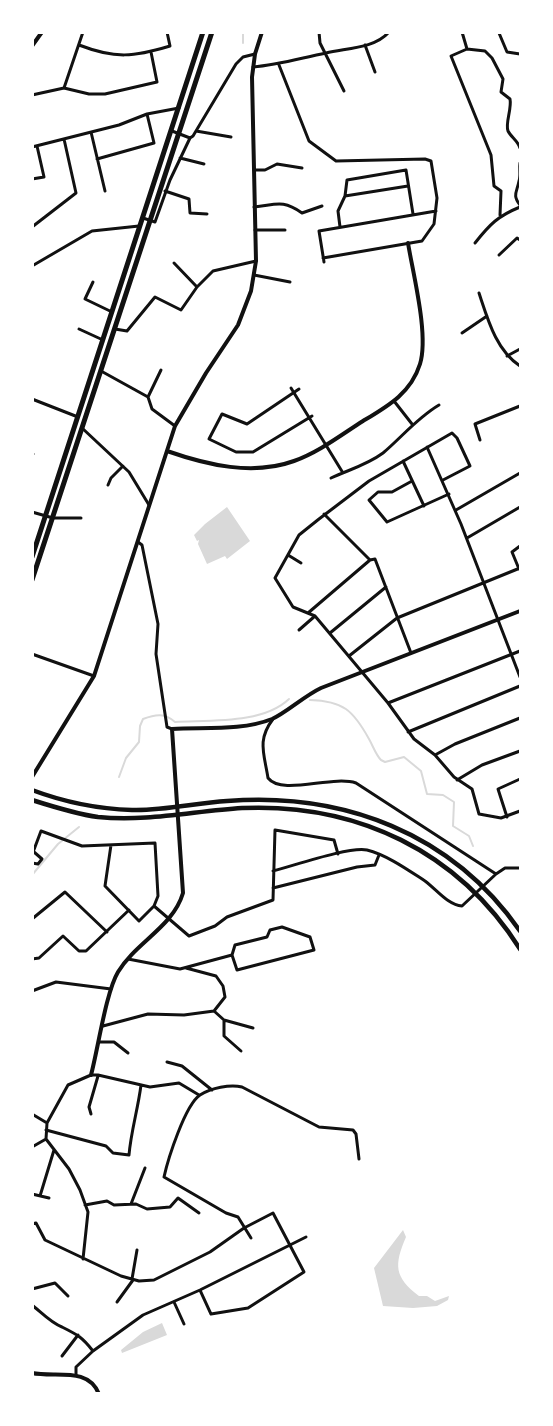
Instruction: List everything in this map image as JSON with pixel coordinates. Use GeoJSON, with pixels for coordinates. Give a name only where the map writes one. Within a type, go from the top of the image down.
{"type":"FeatureCollection","features":[{"type":"Feature","properties":{"kind":"main road"},"geometry":{"type":"LineString","coordinates":[[32,557],[180,108],[203,32]]}},
{"type":"Feature","properties":{"kind":"main road"},"geometry":{"type":"LineString","coordinates":[[32,580],[212,32]]}},
{"type":"Feature","properties":{"kind":"main road"},"geometry":{"type":"LineString","coordinates":[[32,790],[80,803],[134,810],[227,801],[276,799],[341,808],[389,824],[428,844],[482,887],[520,931]]}},
{"type":"Feature","properties":{"kind":"main road"},"geometry":{"type":"LineString","coordinates":[[32,800],[77,814],[97,817],[132,818],[268,807],[291,808],[339,816],[385,831],[424,852],[477,893],[498,916],[520,949]]}},
{"type":"Feature","properties":{"kind":"street"},"geometry":{"type":"LineString","coordinates":[[32,46],[42,32]]}},
{"type":"Feature","properties":{"kind":"street"},"geometry":{"type":"LineString","coordinates":[[64,88],[84,32]]}},
{"type":"Feature","properties":{"kind":"street"},"geometry":{"type":"LineString","coordinates":[[79,44],[100,53],[127,56],[151,52],[170,46],[167,32]]}},
{"type":"Feature","properties":{"kind":"street"},"geometry":{"type":"LineString","coordinates":[[32,777],[94,676],[176,426],[200,381],[228,340],[245,309],[256,261],[253,67],[262,32]]}},
{"type":"Feature","properties":{"kind":"street"},"geometry":{"type":"LineString","coordinates":[[318,32],[344,91]]}},
{"type":"Feature","properties":{"kind":"street"},"geometry":{"type":"LineString","coordinates":[[253,67],[279,65],[364,45],[388,32]]}},
{"type":"Feature","properties":{"kind":"street"},"geometry":{"type":"LineString","coordinates":[[462,32],[467,49]]}},
{"type":"Feature","properties":{"kind":"street"},"geometry":{"type":"LineString","coordinates":[[499,33],[507,52],[520,54]]}},
{"type":"Feature","properties":{"kind":"street"},"geometry":{"type":"LineString","coordinates":[[364,45],[375,72]]}},
{"type":"Feature","properties":{"kind":"street"},"geometry":{"type":"LineString","coordinates":[[500,215],[501,191],[494,186],[491,155],[451,56],[467,49],[485,51],[492,58],[504,79],[501,92],[510,99],[512,108],[508,122],[508,131],[520,148]]}},
{"type":"Feature","properties":{"kind":"street"},"geometry":{"type":"LineString","coordinates":[[32,95],[64,88],[89,94],[105,94],[157,82],[151,52]]}},
{"type":"Feature","properties":{"kind":"street"},"geometry":{"type":"LineString","coordinates":[[143,218],[156,222],[166,191],[190,138],[236,64],[243,56],[255,54]]}},
{"type":"Feature","properties":{"kind":"street"},"geometry":{"type":"LineString","coordinates":[[279,65],[309,141],[337,162],[425,159],[431,161],[438,198],[436,211],[434,224],[422,241],[323,260],[319,231],[436,211]]}},
{"type":"Feature","properties":{"kind":"street"},"geometry":{"type":"LineString","coordinates":[[32,180],[44,177],[35,146],[119,125],[147,114],[180,108]]}},
{"type":"Feature","properties":{"kind":"street"},"geometry":{"type":"LineString","coordinates":[[97,159],[154,143],[147,114]]}},
{"type":"Feature","properties":{"kind":"street"},"geometry":{"type":"LineString","coordinates":[[172,131],[190,138]]}},
{"type":"Feature","properties":{"kind":"street"},"geometry":{"type":"LineString","coordinates":[[196,131],[231,137]]}},
{"type":"Feature","properties":{"kind":"street"},"geometry":{"type":"LineString","coordinates":[[91,132],[105,191]]}},
{"type":"Feature","properties":{"kind":"street"},"geometry":{"type":"LineString","coordinates":[[32,227],[76,193],[64,139]]}},
{"type":"Feature","properties":{"kind":"street"},"geometry":{"type":"LineString","coordinates":[[180,158],[204,164]]}},
{"type":"Feature","properties":{"kind":"street"},"geometry":{"type":"LineString","coordinates":[[475,243],[488,225],[500,215],[520,206],[515,198],[519,182],[520,163]]}},
{"type":"Feature","properties":{"kind":"street"},"geometry":{"type":"LineString","coordinates":[[254,170],[265,170],[277,164],[302,168]]}},
{"type":"Feature","properties":{"kind":"street"},"geometry":{"type":"LineString","coordinates":[[340,227],[338,211],[344,196],[347,180],[405,170],[414,214]]}},
{"type":"Feature","properties":{"kind":"street"},"geometry":{"type":"LineString","coordinates":[[344,196],[408,186]]}},
{"type":"Feature","properties":{"kind":"street"},"geometry":{"type":"LineString","coordinates":[[166,191],[189,200],[190,213],[207,214]]}},
{"type":"Feature","properties":{"kind":"street"},"geometry":{"type":"LineString","coordinates":[[254,207],[276,203],[289,205],[302,213],[322,206]]}},
{"type":"Feature","properties":{"kind":"street"},"geometry":{"type":"LineString","coordinates":[[32,266],[92,231],[140,226]]}},
{"type":"Feature","properties":{"kind":"street"},"geometry":{"type":"LineString","coordinates":[[255,230],[285,230]]}},
{"type":"Feature","properties":{"kind":"street"},"geometry":{"type":"LineString","coordinates":[[499,255],[517,238],[520,240]]}},
{"type":"Feature","properties":{"kind":"street"},"geometry":{"type":"LineString","coordinates":[[167,452],[209,464],[259,468],[295,461],[325,446],[394,401],[407,390],[415,377],[423,351],[408,243]]}},
{"type":"Feature","properties":{"kind":"street"},"geometry":{"type":"LineString","coordinates":[[115,329],[128,331],[154,297],[181,310],[197,286],[213,271],[256,261]]}},
{"type":"Feature","properties":{"kind":"street"},"geometry":{"type":"LineString","coordinates":[[174,263],[197,286]]}},
{"type":"Feature","properties":{"kind":"street"},"geometry":{"type":"LineString","coordinates":[[254,275],[290,282]]}},
{"type":"Feature","properties":{"kind":"street"},"geometry":{"type":"LineString","coordinates":[[93,282],[85,299],[112,312]]}},
{"type":"Feature","properties":{"kind":"street"},"geometry":{"type":"LineString","coordinates":[[480,293],[487,316],[507,356],[520,366]]}},
{"type":"Feature","properties":{"kind":"street"},"geometry":{"type":"LineString","coordinates":[[462,333],[487,316]]}},
{"type":"Feature","properties":{"kind":"street"},"geometry":{"type":"LineString","coordinates":[[80,329],[103,340]]}},
{"type":"Feature","properties":{"kind":"street"},"geometry":{"type":"LineString","coordinates":[[507,356],[520,349]]}},
{"type":"Feature","properties":{"kind":"street"},"geometry":{"type":"LineString","coordinates":[[161,370],[148,396],[152,409],[176,426]]}},
{"type":"Feature","properties":{"kind":"street"},"geometry":{"type":"LineString","coordinates":[[101,371],[148,396]]}},
{"type":"Feature","properties":{"kind":"street"},"geometry":{"type":"LineString","coordinates":[[291,388],[311,417],[325,446],[343,473]]}},
{"type":"Feature","properties":{"kind":"street"},"geometry":{"type":"LineString","coordinates":[[299,389],[247,424],[222,414],[209,439],[236,452],[254,452],[311,417]]}},
{"type":"Feature","properties":{"kind":"street"},"geometry":{"type":"LineString","coordinates":[[32,399],[78,417]]}},
{"type":"Feature","properties":{"kind":"street"},"geometry":{"type":"LineString","coordinates":[[394,401],[412,424]]}},
{"type":"Feature","properties":{"kind":"street"},"geometry":{"type":"LineString","coordinates":[[330,478],[382,453],[412,424],[439,405]]}},
{"type":"Feature","properties":{"kind":"street"},"geometry":{"type":"LineString","coordinates":[[480,440],[475,424],[520,406]]}},
{"type":"Feature","properties":{"kind":"street"},"geometry":{"type":"LineString","coordinates":[[82,428],[111,457],[130,472],[149,506]]}},
{"type":"Feature","properties":{"kind":"street"},"geometry":{"type":"LineString","coordinates":[[443,480],[470,466],[457,438],[451,433],[369,482],[324,514],[301,534],[274,578],[294,607],[315,616],[330,633],[388,703],[408,732],[434,755],[457,780],[472,789],[479,814],[501,818],[520,811]]}},
{"type":"Feature","properties":{"kind":"street"},"geometry":{"type":"LineString","coordinates":[[427,447],[456,510],[520,677]]}},
{"type":"Feature","properties":{"kind":"street"},"geometry":{"type":"LineString","coordinates":[[403,462],[424,506]]}},
{"type":"Feature","properties":{"kind":"street"},"geometry":{"type":"LineString","coordinates":[[108,486],[111,478],[123,466]]}},
{"type":"Feature","properties":{"kind":"street"},"geometry":{"type":"LineString","coordinates":[[456,510],[520,473]]}},
{"type":"Feature","properties":{"kind":"street"},"geometry":{"type":"LineString","coordinates":[[412,481],[392,492],[378,492],[369,502],[388,522],[449,494]]}},
{"type":"Feature","properties":{"kind":"street"},"geometry":{"type":"LineString","coordinates":[[467,538],[520,507]]}},
{"type":"Feature","properties":{"kind":"street"},"geometry":{"type":"LineString","coordinates":[[32,512],[52,518],[81,518]]}},
{"type":"Feature","properties":{"kind":"street"},"geometry":{"type":"LineString","coordinates":[[324,514],[370,560]]}},
{"type":"Feature","properties":{"kind":"street"},"geometry":{"type":"LineString","coordinates":[[138,542],[142,545],[158,624],[156,654],[167,727],[172,729],[244,725],[274,718]]}},
{"type":"Feature","properties":{"kind":"street"},"geometry":{"type":"LineString","coordinates":[[349,656],[397,618],[484,581],[520,569],[512,552],[520,546]]}},
{"type":"Feature","properties":{"kind":"street"},"geometry":{"type":"LineString","coordinates":[[288,555],[301,563]]}},
{"type":"Feature","properties":{"kind":"street"},"geometry":{"type":"LineString","coordinates":[[308,613],[370,560],[375,559],[411,653]]}},
{"type":"Feature","properties":{"kind":"street"},"geometry":{"type":"LineString","coordinates":[[330,633],[386,587]]}},
{"type":"Feature","properties":{"kind":"street"},"geometry":{"type":"LineString","coordinates":[[496,874],[356,783],[340,779],[282,786],[271,782],[268,778],[262,745],[265,730],[274,718],[310,694],[520,611]]}},
{"type":"Feature","properties":{"kind":"street"},"geometry":{"type":"LineString","coordinates":[[299,630],[315,616]]}},
{"type":"Feature","properties":{"kind":"street"},"geometry":{"type":"LineString","coordinates":[[388,703],[520,651]]}},
{"type":"Feature","properties":{"kind":"street"},"geometry":{"type":"LineString","coordinates":[[32,654],[94,676]]}},
{"type":"Feature","properties":{"kind":"street"},"geometry":{"type":"LineString","coordinates":[[408,732],[520,686]]}},
{"type":"Feature","properties":{"kind":"street"},"geometry":{"type":"LineString","coordinates":[[434,755],[455,744],[520,718]]}},
{"type":"Feature","properties":{"kind":"street"},"geometry":{"type":"LineString","coordinates":[[91,1075],[118,971],[169,918],[181,900],[184,886],[176,806],[172,729]]}},
{"type":"Feature","properties":{"kind":"street"},"geometry":{"type":"LineString","coordinates":[[457,780],[482,765],[520,751]]}},
{"type":"Feature","properties":{"kind":"street"},"geometry":{"type":"LineString","coordinates":[[507,817],[498,789],[520,779]]}},
{"type":"Feature","properties":{"kind":"street"},"geometry":{"type":"LineString","coordinates":[[32,862],[38,864],[42,859],[33,854],[41,830],[82,846],[154,843],[158,896],[154,906],[139,921],[106,886],[111,845]]}},
{"type":"Feature","properties":{"kind":"street"},"geometry":{"type":"LineString","coordinates":[[154,906],[189,936],[214,926],[227,917],[273,900],[275,830],[334,840],[338,854]]}},
{"type":"Feature","properties":{"kind":"street"},"geometry":{"type":"LineString","coordinates":[[273,871],[362,849],[406,868],[437,890],[453,905],[462,906],[505,868],[520,868]]}},
{"type":"Feature","properties":{"kind":"street"},"geometry":{"type":"LineString","coordinates":[[273,888],[357,867],[375,865],[379,855]]}},
{"type":"Feature","properties":{"kind":"street"},"geometry":{"type":"LineString","coordinates":[[32,919],[65,892],[106,932]]}},
{"type":"Feature","properties":{"kind":"street"},"geometry":{"type":"LineString","coordinates":[[32,959],[39,958],[63,936],[79,951],[86,951],[129,910]]}},
{"type":"Feature","properties":{"kind":"street"},"geometry":{"type":"LineString","coordinates":[[282,927],[310,937],[314,950],[237,970],[232,955],[235,945],[267,937],[270,930],[282,927]]}},
{"type":"Feature","properties":{"kind":"street"},"geometry":{"type":"LineString","coordinates":[[128,960],[158,964],[170,969],[185,968],[232,955]]}},
{"type":"Feature","properties":{"kind":"street"},"geometry":{"type":"LineString","coordinates":[[103,1026],[148,1014],[184,1015],[214,1011],[225,997],[223,986],[216,976],[185,968]]}},
{"type":"Feature","properties":{"kind":"street"},"geometry":{"type":"LineString","coordinates":[[32,991],[56,982],[112,989]]}},
{"type":"Feature","properties":{"kind":"street"},"geometry":{"type":"LineString","coordinates":[[214,1011],[224,1020],[253,1028]]}},
{"type":"Feature","properties":{"kind":"street"},"geometry":{"type":"LineString","coordinates":[[224,1020],[224,1036],[241,1051]]}},
{"type":"Feature","properties":{"kind":"street"},"geometry":{"type":"LineString","coordinates":[[100,1042],[114,1042],[128,1053]]}},
{"type":"Feature","properties":{"kind":"street"},"geometry":{"type":"LineString","coordinates":[[167,1062],[182,1066],[213,1091]]}},
{"type":"Feature","properties":{"kind":"street"},"geometry":{"type":"LineString","coordinates":[[83,1259],[88,1212],[69,1170],[46,1139],[47,1124],[68,1085],[91,1075],[98,1075],[150,1087],[180,1083],[199,1095]]}},
{"type":"Feature","properties":{"kind":"street"},"geometry":{"type":"LineString","coordinates":[[90,1114],[89,1107],[98,1075]]}},
{"type":"Feature","properties":{"kind":"street"},"geometry":{"type":"LineString","coordinates":[[251,1238],[238,1216],[226,1213],[164,1177],[181,1123],[199,1095],[232,1084],[242,1087],[319,1127],[353,1130],[356,1134],[359,1159]]}},
{"type":"Feature","properties":{"kind":"street"},"geometry":{"type":"LineString","coordinates":[[46,1130],[106,1146],[113,1153],[129,1155],[131,1130],[136,1119],[141,1085]]}},
{"type":"Feature","properties":{"kind":"street"},"geometry":{"type":"LineString","coordinates":[[32,1114],[47,1124]]}},
{"type":"Feature","properties":{"kind":"street"},"geometry":{"type":"LineString","coordinates":[[32,1147],[46,1139]]}},
{"type":"Feature","properties":{"kind":"street"},"geometry":{"type":"LineString","coordinates":[[40,1196],[54,1150]]}},
{"type":"Feature","properties":{"kind":"street"},"geometry":{"type":"LineString","coordinates":[[131,1204],[145,1168]]}},
{"type":"Feature","properties":{"kind":"street"},"geometry":{"type":"LineString","coordinates":[[32,1194],[49,1198]]}},
{"type":"Feature","properties":{"kind":"street"},"geometry":{"type":"LineString","coordinates":[[85,1205],[107,1201],[114,1205],[136,1204],[147,1209],[170,1207],[178,1198],[199,1213]]}},
{"type":"Feature","properties":{"kind":"street"},"geometry":{"type":"LineString","coordinates":[[32,1224],[36,1223],[45,1240],[83,1259],[132,1280],[154,1280],[210,1252],[244,1228],[273,1214],[304,1272],[248,1308],[211,1314],[200,1290]]}},
{"type":"Feature","properties":{"kind":"street"},"geometry":{"type":"LineString","coordinates":[[76,1375],[76,1367],[93,1351],[143,1315],[200,1290],[306,1237]]}},
{"type":"Feature","properties":{"kind":"street"},"geometry":{"type":"LineString","coordinates":[[118,1302],[132,1280],[137,1250]]}},
{"type":"Feature","properties":{"kind":"street"},"geometry":{"type":"LineString","coordinates":[[32,1289],[55,1283],[68,1296]]}},
{"type":"Feature","properties":{"kind":"street"},"geometry":{"type":"LineString","coordinates":[[174,1302],[184,1324]]}},
{"type":"Feature","properties":{"kind":"street"},"geometry":{"type":"LineString","coordinates":[[32,1305],[61,1327],[71,1330],[78,1335],[93,1351]]}},
{"type":"Feature","properties":{"kind":"street"},"geometry":{"type":"LineString","coordinates":[[62,1356],[78,1335]]}},
{"type":"Feature","properties":{"kind":"street"},"geometry":{"type":"LineString","coordinates":[[32,1373],[46,1376],[76,1375],[91,1381],[99,1394]]}},
{"type":"Feature","properties":{"kind":"shaded area"},"geometry":{"type":"Polygon","coordinates":[[[227,507],[250,541],[227,559],[225,556],[207,564],[198,544],[199,540],[197,541],[194,535],[227,507]]]}},
{"type":"Feature","properties":{"kind":"shaded area"},"geometry":{"type":"Polygon","coordinates":[[[403,1230],[406,1237],[398,1263],[401,1276],[405,1283],[419,1296],[427,1296],[435,1301],[449,1296],[448,1300],[437,1306],[413,1308],[383,1306],[374,1268],[403,1230]]]}},
{"type":"Feature","properties":{"kind":"shaded area"},"geometry":{"type":"Polygon","coordinates":[[[162,1323],[167,1335],[122,1353],[121,1350],[143,1332],[162,1323]]]}},
{"type":"Feature","properties":{"kind":"waterway"},"geometry":{"type":"LineString","coordinates":[[243,32],[243,43]]}},
{"type":"Feature","properties":{"kind":"waterway"},"geometry":{"type":"LineString","coordinates":[[119,777],[126,758],[139,742],[140,726],[143,719],[160,715],[168,717],[175,722],[251,717],[278,707],[289,699]]}},
{"type":"Feature","properties":{"kind":"waterway"},"geometry":{"type":"LineString","coordinates":[[310,700],[331,702],[352,714],[381,760],[385,762],[404,757],[421,771],[427,794],[443,795],[454,802],[453,826],[469,836],[473,846]]}},
{"type":"Feature","properties":{"kind":"waterway"},"geometry":{"type":"LineString","coordinates":[[32,875],[58,844],[79,827]]}}]}
